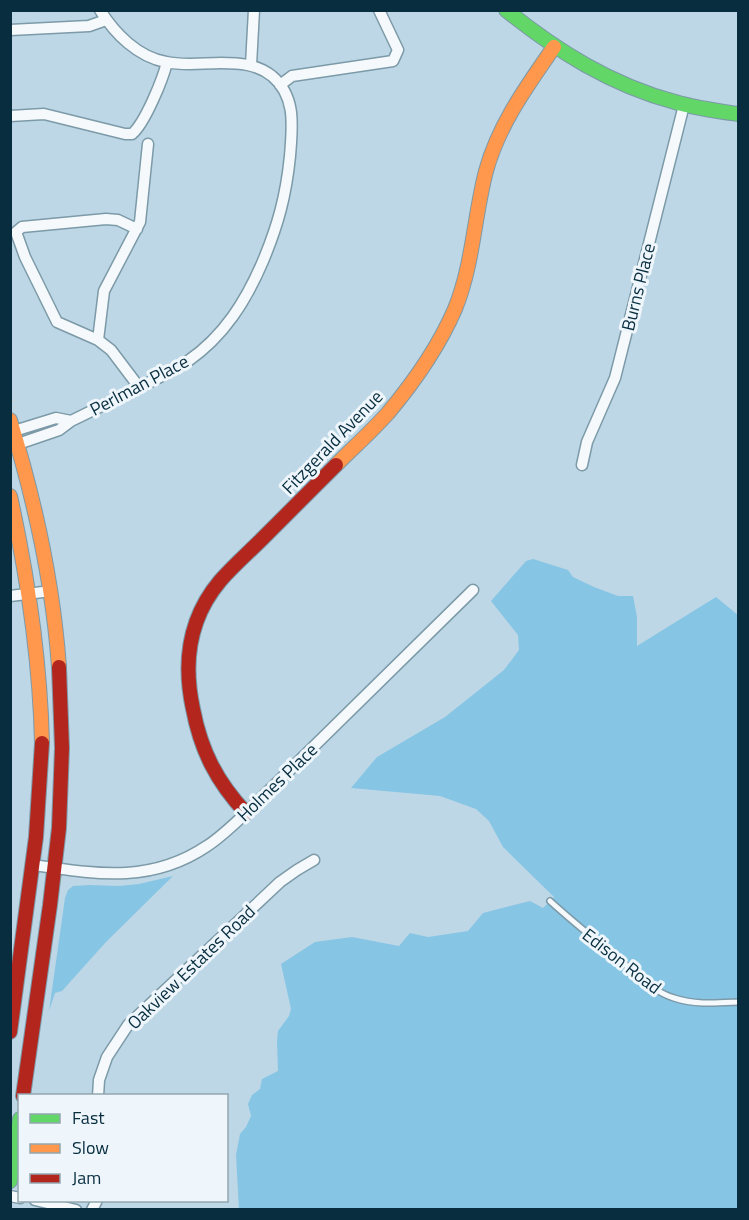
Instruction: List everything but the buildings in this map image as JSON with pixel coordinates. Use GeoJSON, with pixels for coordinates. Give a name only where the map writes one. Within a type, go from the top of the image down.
{"type":"FeatureCollection","features":[{"type":"Feature","properties":{"kind":"main road"},"geometry":{"type":"LineString","coordinates":[[506,10],[554,47],[609,79],[641,92],[684,105],[738,114]]}},
{"type":"Feature","properties":{"kind":"main road","name":"Fitzgerald Avenue"},"geometry":{"type":"LineString","coordinates":[[246,813],[230,796],[214,772],[204,751],[197,727],[190,701],[189,676],[189,649],[194,626],[205,603],[220,581],[387,414],[440,338],[460,296],[487,166],[497,137],[512,109],[554,47]]}},
{"type":"Feature","properties":{"kind":"main road"},"geometry":{"type":"LineString","coordinates":[[14,432],[39,524],[51,591],[59,670],[62,734],[61,801],[55,868],[23,1094]]}},
{"type":"Feature","properties":{"kind":"main road"},"geometry":{"type":"LineString","coordinates":[[10,496],[22,550],[38,660],[42,742],[41,782],[33,865],[10,1032]]}},
{"type":"Feature","properties":{"kind":"main road"},"geometry":{"type":"LineString","coordinates":[[10,1181],[18,1131]]}},
{"type":"Feature","properties":{"kind":"street"},"geometry":{"type":"LineString","coordinates":[[251,65],[254,10]]}},
{"type":"Feature","properties":{"kind":"street"},"geometry":{"type":"LineString","coordinates":[[10,30],[89,26],[103,15],[132,46],[157,60],[178,63],[251,65],[273,76],[280,85],[292,76],[393,60],[399,50],[379,10]]}},
{"type":"Feature","properties":{"kind":"street"},"geometry":{"type":"LineString","coordinates":[[10,116],[44,114],[132,134],[154,97],[167,62]]}},
{"type":"Feature","properties":{"kind":"street","name":"Perlman Place"},"geometry":{"type":"LineString","coordinates":[[14,432],[59,430],[71,421],[170,372],[210,344],[235,313],[253,283],[280,218],[288,178],[291,110],[286,94],[280,85]]}},
{"type":"Feature","properties":{"kind":"street","name":"Burns Place"},"geometry":{"type":"LineString","coordinates":[[582,465],[587,442],[615,378],[684,105]]}},
{"type":"Feature","properties":{"kind":"street"},"geometry":{"type":"LineString","coordinates":[[98,339],[104,291],[136,229],[141,214],[148,144]]}},
{"type":"Feature","properties":{"kind":"street"},"geometry":{"type":"LineString","coordinates":[[136,229],[118,220],[106,219],[22,227],[16,232],[57,322],[98,339],[111,350],[139,387]]}},
{"type":"Feature","properties":{"kind":"street","name":"Holmes Place"},"geometry":{"type":"LineString","coordinates":[[33,865],[118,874],[138,873],[175,863],[205,847],[246,813],[473,590]]}},
{"type":"Feature","properties":{"kind":"street"},"geometry":{"type":"LineString","coordinates":[[10,596],[51,591]]}},
{"type":"Feature","properties":{"kind":"street","name":"Oakview Estates Road"},"geometry":{"type":"LineString","coordinates":[[98,1094],[99,1080],[107,1057],[129,1025],[280,882],[314,860]]}},
{"type":"Feature","properties":{"kind":"street"},"geometry":{"type":"LineString","coordinates":[[44,1202],[76,1209]]}},
{"type":"Feature","properties":{"kind":"lane","name":"Edison Road"},"geometry":{"type":"LineString","coordinates":[[550,901],[642,980],[662,993],[672,998],[696,1003],[738,1002]]}},
{"type":"Feature","properties":{"kind":"shaded area"},"geometry":{"type":"Polygon","coordinates":[[[533,559],[568,570],[573,577],[618,596],[633,596],[637,617],[637,646],[716,597],[738,615],[738,1209],[239,1210],[236,1155],[240,1134],[251,1116],[248,1104],[252,1095],[260,1089],[262,1079],[278,1071],[278,1031],[289,1016],[291,1009],[281,964],[315,942],[352,937],[399,946],[410,933],[428,937],[468,931],[483,913],[530,901],[543,908],[554,897],[503,847],[489,821],[476,809],[440,796],[351,788],[377,757],[445,717],[504,670],[519,650],[518,635],[491,601],[526,561],[533,559]]]}},
{"type":"Feature","properties":{"kind":"shaded area"},"geometry":{"type":"Polygon","coordinates":[[[173,876],[106,942],[62,991],[55,993],[49,1011],[68,890],[73,886],[139,884],[173,876]]]}},
{"type":"Feature","properties":{"kind":"traffic: fast"},"geometry":{"type":"LineString","coordinates":[[506,10],[565,53],[629,86],[683,104],[738,114]]}},
{"type":"Feature","properties":{"kind":"traffic: fast"},"geometry":{"type":"LineString","coordinates":[[10,1181],[18,1131]]}},
{"type":"Feature","properties":{"kind":"traffic: slow"},"geometry":{"type":"LineString","coordinates":[[336,465],[398,401],[425,363],[449,323],[466,275],[482,188],[498,137],[515,106],[554,47]]}},
{"type":"Feature","properties":{"kind":"traffic: slow"},"geometry":{"type":"LineString","coordinates":[[10,420],[42,542],[59,667]]}},
{"type":"Feature","properties":{"kind":"traffic: slow"},"geometry":{"type":"LineString","coordinates":[[10,496],[32,619],[39,680],[42,743]]}},
{"type":"Feature","properties":{"kind":"traffic: jam"},"geometry":{"type":"LineString","coordinates":[[246,813],[219,778],[196,724],[189,675],[189,658],[195,626],[201,610],[220,581],[336,465]]}},
{"type":"Feature","properties":{"kind":"traffic: jam"},"geometry":{"type":"LineString","coordinates":[[23,1094],[59,828],[62,748],[59,667]]}},
{"type":"Feature","properties":{"kind":"traffic: jam"},"geometry":{"type":"LineString","coordinates":[[10,1032],[36,837],[42,743]]}}]}
